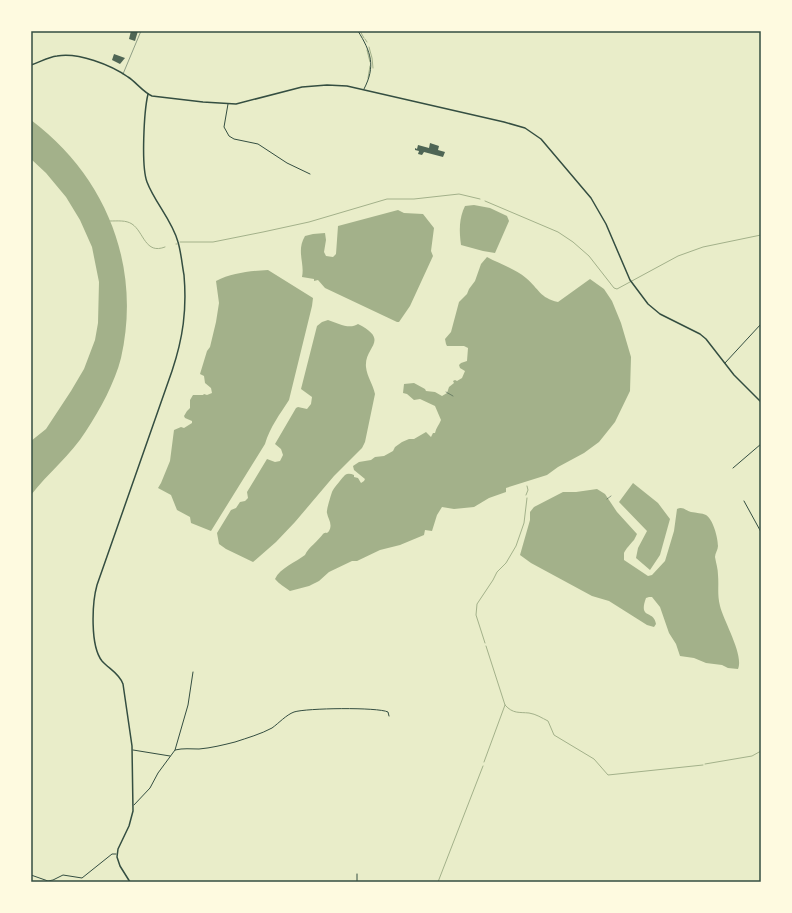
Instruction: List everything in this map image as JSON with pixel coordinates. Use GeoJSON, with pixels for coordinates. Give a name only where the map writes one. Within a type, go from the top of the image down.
{"type":"FeatureCollection","features":[{"type":"Feature","properties":{"kind":"street"},"geometry":{"type":"LineString","coordinates":[[358,31],[368,48],[371,63],[370,76],[364,89]]}},
{"type":"Feature","properties":{"kind":"street"},"geometry":{"type":"LineString","coordinates":[[31,65],[53,57],[72,55],[92,60],[124,74],[148,94],[167,98],[228,104],[240,103],[307,87],[338,85],[364,89],[519,126],[537,136],[544,142],[584,190],[600,212],[632,284],[648,304],[656,311],[700,334],[706,339],[734,375],[761,402]]}},
{"type":"Feature","properties":{"kind":"street"},"geometry":{"type":"LineString","coordinates":[[130,882],[120,866],[117,853],[119,845],[130,822],[133,806],[132,750],[123,684],[120,677],[105,664],[99,655],[93,613],[98,581],[172,371],[180,345],[184,324],[186,302],[178,241],[170,222],[149,186],[144,167],[148,94]]}},
{"type":"Feature","properties":{"kind":"street"},"geometry":{"type":"LineString","coordinates":[[228,104],[224,127],[229,136],[234,139],[258,144],[287,163],[310,174]]}},
{"type":"Feature","properties":{"kind":"street"},"geometry":{"type":"LineString","coordinates":[[725,364],[761,324]]}},
{"type":"Feature","properties":{"kind":"street"},"geometry":{"type":"LineString","coordinates":[[733,468],[761,444]]}},
{"type":"Feature","properties":{"kind":"street"},"geometry":{"type":"LineString","coordinates":[[744,501],[761,532]]}},
{"type":"Feature","properties":{"kind":"street"},"geometry":{"type":"LineString","coordinates":[[133,806],[150,788],[158,773],[175,750],[188,705],[193,672]]}},
{"type":"Feature","properties":{"kind":"street"},"geometry":{"type":"LineString","coordinates":[[175,750],[184,748],[200,749],[241,740],[270,728],[290,714],[302,710],[379,710],[388,712],[389,716]]}},
{"type":"Feature","properties":{"kind":"street"},"geometry":{"type":"LineString","coordinates":[[132,750],[170,756]]}},
{"type":"Feature","properties":{"kind":"street"},"geometry":{"type":"LineString","coordinates":[[31,875],[48,881],[63,875],[83,878],[112,854],[117,853]]}},
{"type":"Feature","properties":{"kind":"street"},"geometry":{"type":"LineString","coordinates":[[357,874],[357,882]]}},
{"type":"Feature","properties":{"kind":"lane"},"geometry":{"type":"LineString","coordinates":[[124,74],[142,31]]}},
{"type":"Feature","properties":{"kind":"path"},"geometry":{"type":"LineString","coordinates":[[446,392],[453,396]]}},
{"type":"Feature","properties":{"kind":"path"},"geometry":{"type":"LineString","coordinates":[[607,499],[610,496]]}},
{"type":"Feature","properties":{"kind":"shaded area"},"geometry":{"type":"Polygon","coordinates":[[[31,120],[57,143],[80,168],[98,196],[112,226],[122,257],[126,290],[126,324],[121,358],[111,386],[97,414],[80,440],[31,495],[31,441],[46,429],[84,369],[95,340],[98,323],[99,282],[92,247],[80,220],[66,197],[46,173],[31,159],[31,120]]]}},
{"type":"Feature","properties":{"kind":"shaded area"},"geometry":{"type":"Polygon","coordinates":[[[474,205],[490,208],[507,216],[509,221],[495,253],[461,245],[460,225],[463,211],[465,206],[474,205]]]}},
{"type":"Feature","properties":{"kind":"shaded area"},"geometry":{"type":"Polygon","coordinates":[[[398,210],[404,213],[423,214],[434,228],[431,251],[433,256],[410,306],[399,322],[325,288],[318,280],[314,281],[314,279],[302,277],[301,247],[305,236],[325,233],[326,240],[324,252],[326,256],[333,257],[336,254],[338,226],[398,210]]]}},
{"type":"Feature","properties":{"kind":"shaded area"},"geometry":{"type":"Polygon","coordinates":[[[487,257],[522,275],[543,296],[558,302],[590,279],[604,289],[612,301],[621,323],[631,357],[630,391],[615,422],[599,442],[584,453],[558,467],[547,475],[506,488],[506,492],[489,498],[474,507],[454,509],[442,507],[437,515],[432,531],[425,530],[424,535],[400,545],[380,550],[357,561],[352,561],[329,572],[319,581],[309,586],[290,591],[275,579],[277,575],[284,568],[305,555],[323,534],[329,531],[330,524],[327,512],[329,503],[333,490],[344,476],[347,474],[352,474],[354,477],[358,478],[361,483],[364,481],[365,479],[354,470],[353,466],[359,462],[384,456],[393,451],[395,447],[402,442],[409,439],[414,439],[426,432],[431,437],[433,433],[435,433],[441,420],[435,406],[420,399],[414,400],[407,394],[403,393],[404,384],[414,383],[426,391],[435,392],[442,396],[447,393],[449,387],[454,383],[453,381],[457,381],[462,378],[465,371],[460,368],[459,365],[467,361],[468,348],[464,346],[447,346],[445,339],[451,332],[459,302],[467,294],[475,281],[481,264],[487,257]]]}},
{"type":"Feature","properties":{"kind":"shaded area"},"geometry":{"type":"Polygon","coordinates":[[[268,270],[313,298],[312,306],[289,400],[272,426],[265,444],[211,531],[191,523],[190,517],[177,510],[171,495],[158,488],[170,461],[174,430],[181,427],[184,428],[192,423],[192,421],[184,416],[190,408],[190,400],[193,395],[207,395],[212,393],[211,388],[205,383],[204,376],[200,374],[207,351],[210,347],[216,322],[219,303],[216,281],[241,273],[268,270]]]}},
{"type":"Feature","properties":{"kind":"shaded area"},"geometry":{"type":"Polygon","coordinates":[[[328,320],[347,326],[355,326],[358,324],[368,330],[373,335],[375,340],[366,360],[367,371],[375,394],[365,442],[362,448],[334,476],[295,522],[276,542],[253,562],[219,544],[217,533],[231,510],[236,508],[240,502],[245,501],[248,498],[247,492],[267,459],[275,462],[280,461],[283,455],[281,449],[275,444],[296,408],[307,409],[311,404],[312,397],[301,389],[317,326],[328,320]]]}},
{"type":"Feature","properties":{"kind":"shaded area"},"geometry":{"type":"Polygon","coordinates":[[[633,483],[658,503],[670,519],[660,555],[650,570],[636,558],[638,548],[647,531],[619,502],[633,483]]]}},
{"type":"Feature","properties":{"kind":"shaded area"},"geometry":{"type":"Polygon","coordinates":[[[597,489],[605,494],[617,512],[637,534],[624,553],[624,560],[648,576],[652,575],[665,561],[674,531],[677,509],[683,508],[709,517],[715,529],[718,543],[715,557],[718,573],[719,602],[736,647],[739,663],[738,669],[728,668],[722,665],[706,663],[694,658],[680,656],[676,644],[669,633],[660,607],[652,597],[646,598],[644,609],[645,612],[655,619],[656,624],[654,627],[647,625],[609,601],[592,596],[531,563],[520,555],[530,520],[530,512],[534,507],[563,492],[597,489]]]}},
{"type":"Feature","properties":{"kind":"building"},"geometry":{"type":"Polygon","coordinates":[[[131,31],[138,31],[135,41],[129,39],[131,31]]]}},
{"type":"Feature","properties":{"kind":"building"},"geometry":{"type":"Polygon","coordinates":[[[114,54],[125,58],[120,64],[112,60],[114,54]]]}},
{"type":"Feature","properties":{"kind":"building"},"geometry":{"type":"Polygon","coordinates":[[[430,143],[439,146],[438,150],[445,152],[443,157],[424,152],[422,155],[418,154],[419,151],[415,150],[415,148],[417,149],[418,145],[429,148],[430,143]]]}},
{"type":"Feature","properties":{"kind":"waterway"},"geometry":{"type":"LineString","coordinates":[[360,31],[364,38]]}},
{"type":"Feature","properties":{"kind":"waterway"},"geometry":{"type":"LineString","coordinates":[[369,47],[373,68]]}},
{"type":"Feature","properties":{"kind":"waterway"},"geometry":{"type":"LineString","coordinates":[[367,50],[370,62]]}},
{"type":"Feature","properties":{"kind":"waterway"},"geometry":{"type":"LineString","coordinates":[[368,78],[370,66]]}},
{"type":"Feature","properties":{"kind":"waterway"},"geometry":{"type":"LineString","coordinates":[[180,242],[213,242],[263,232],[309,222],[387,199],[414,199],[459,194],[480,199]]}},
{"type":"Feature","properties":{"kind":"waterway"},"geometry":{"type":"LineString","coordinates":[[485,201],[558,232],[573,242],[589,256],[614,288],[617,289],[678,256],[703,247],[761,235]]}},
{"type":"Feature","properties":{"kind":"waterway"},"geometry":{"type":"LineString","coordinates":[[110,221],[130,223],[153,248],[158,249],[165,247]]}},
{"type":"Feature","properties":{"kind":"waterway"},"geometry":{"type":"LineString","coordinates":[[526,495],[528,490],[527,486]]}},
{"type":"Feature","properties":{"kind":"waterway"},"geometry":{"type":"LineString","coordinates":[[485,643],[476,615],[477,604],[497,572],[506,563],[516,546],[524,523],[527,498]]}},
{"type":"Feature","properties":{"kind":"waterway"},"geometry":{"type":"LineString","coordinates":[[486,646],[505,705],[513,711],[532,714],[548,721],[554,735],[594,759],[608,775],[703,765]]}},
{"type":"Feature","properties":{"kind":"waterway"},"geometry":{"type":"LineString","coordinates":[[484,762],[505,705]]}},
{"type":"Feature","properties":{"kind":"waterway"},"geometry":{"type":"LineString","coordinates":[[705,764],[752,756],[761,751]]}},
{"type":"Feature","properties":{"kind":"waterway"},"geometry":{"type":"LineString","coordinates":[[438,882],[483,766]]}}]}
